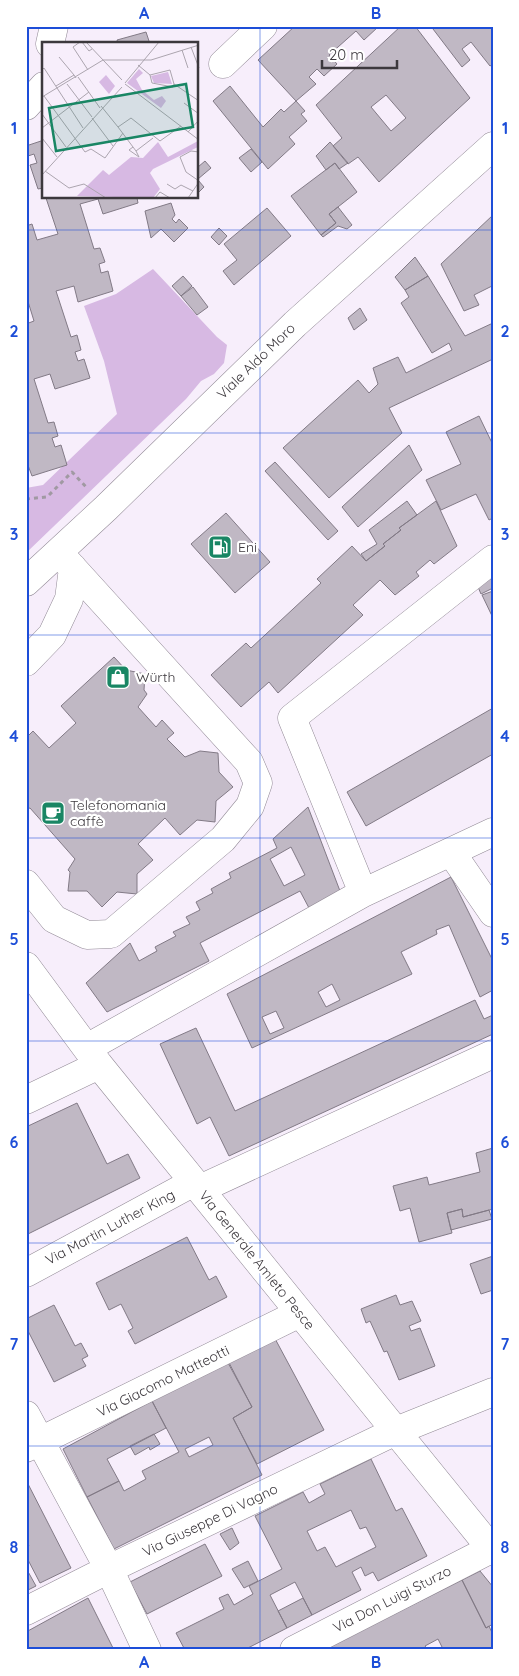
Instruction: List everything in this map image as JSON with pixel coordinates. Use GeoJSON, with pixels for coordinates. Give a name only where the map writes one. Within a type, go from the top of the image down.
{"type":"FeatureCollection","features":[{"type":"Feature","properties":{"kind":"street"},"geometry":{"type":"LineString","coordinates":[[50,42],[54,26]]}},
{"type":"Feature","properties":{"kind":"street"},"geometry":{"type":"LineString","coordinates":[[223,64],[262,26]]}},
{"type":"Feature","properties":{"kind":"street"},"geometry":{"type":"LineString","coordinates":[[26,106],[42,88]]}},
{"type":"Feature","properties":{"kind":"street","name":"Viale Aldo Moro"},"geometry":{"type":"LineString","coordinates":[[26,582],[66,560],[106,508],[295,324],[492,150]]}},
{"type":"Feature","properties":{"kind":"street"},"geometry":{"type":"LineString","coordinates":[[363,893],[292,718],[493,559]]}},
{"type":"Feature","properties":{"kind":"street"},"geometry":{"type":"LineString","coordinates":[[26,662],[52,635],[69,599],[66,560]]}},
{"type":"Feature","properties":{"kind":"street"},"geometry":{"type":"LineString","coordinates":[[26,884],[54,918],[87,935],[111,934],[222,839],[250,806],[258,783],[249,762],[66,560]]}},
{"type":"Feature","properties":{"kind":"street"},"geometry":{"type":"LineString","coordinates":[[26,1100],[93,1056],[363,893],[493,832]]}},
{"type":"Feature","properties":{"kind":"street"},"geometry":{"type":"LineString","coordinates":[[451,852],[493,913]]}},
{"type":"Feature","properties":{"kind":"street","name":"Via Generale Amleto Pesce"},"geometry":{"type":"LineString","coordinates":[[26,966],[93,1056],[492,1550]]}},
{"type":"Feature","properties":{"kind":"street","name":"Via Martin Luther King"},"geometry":{"type":"LineString","coordinates":[[26,1273],[197,1186],[493,1054]]}},
{"type":"Feature","properties":{"kind":"street","name":"Via Giacomo Matteotti"},"geometry":{"type":"LineString","coordinates":[[34,1444],[300,1313]]}},
{"type":"Feature","properties":{"kind":"street","name":"Via Giuseppe Di Vagno"},"geometry":{"type":"LineString","coordinates":[[26,1611],[396,1431],[493,1392]]}},
{"type":"Feature","properties":{"kind":"street"},"geometry":{"type":"LineString","coordinates":[[26,1415],[34,1444],[109,1569],[147,1650]]}},
{"type":"Feature","properties":{"kind":"street","name":"Via Don Luigi Sturzo"},"geometry":{"type":"LineString","coordinates":[[294,1650],[492,1550]]}},
{"type":"Feature","properties":{"kind":"path"},"geometry":{"type":"LineString","coordinates":[[26,499],[47,497],[72,472],[106,508]]}},
{"type":"Feature","properties":{"kind":"shaded area"},"geometry":{"type":"Polygon","coordinates":[[[153,269],[217,337],[227,345],[224,363],[214,374],[201,381],[186,399],[26,553],[26,488],[43,485],[117,414],[104,361],[84,306],[116,294],[153,269]]]}},
{"type":"Feature","properties":{"kind":"building"},"geometry":{"type":"Polygon","coordinates":[[[295,26],[378,27],[364,40],[356,31],[329,55],[337,64],[324,76],[317,69],[309,77],[316,84],[296,101],[258,60],[295,26]]]}},
{"type":"Feature","properties":{"kind":"building"},"geometry":{"type":"Polygon","coordinates":[[[401,26],[415,26],[470,98],[379,182],[358,157],[348,164],[333,146],[342,138],[316,105],[401,26]],[[386,95],[371,107],[391,131],[406,118],[386,95]]]}},
{"type":"Feature","properties":{"kind":"building"},"geometry":{"type":"Polygon","coordinates":[[[437,26],[493,26],[493,64],[490,66],[471,42],[462,49],[470,60],[462,67],[433,29],[437,26]]]}},
{"type":"Feature","properties":{"kind":"building"},"geometry":{"type":"Polygon","coordinates":[[[146,32],[149,42],[118,42],[117,40],[146,32]]]}},
{"type":"Feature","properties":{"kind":"building"},"geometry":{"type":"Polygon","coordinates":[[[230,86],[263,127],[281,109],[284,112],[296,101],[305,111],[301,114],[307,121],[289,137],[295,144],[268,169],[213,101],[230,86]]]}},
{"type":"Feature","properties":{"kind":"building"},"geometry":{"type":"Polygon","coordinates":[[[42,141],[42,188],[38,189],[30,165],[37,163],[34,154],[28,156],[26,146],[42,141]]]}},
{"type":"Feature","properties":{"kind":"building"},"geometry":{"type":"Polygon","coordinates":[[[330,142],[348,163],[339,169],[335,163],[326,170],[316,156],[330,142]]]}},
{"type":"Feature","properties":{"kind":"building"},"geometry":{"type":"Polygon","coordinates":[[[251,149],[262,162],[251,172],[239,158],[251,149]]]}},
{"type":"Feature","properties":{"kind":"building"},"geometry":{"type":"Polygon","coordinates":[[[205,161],[211,168],[199,178],[199,166],[205,161]]]}},
{"type":"Feature","properties":{"kind":"building"},"geometry":{"type":"Polygon","coordinates":[[[335,163],[357,192],[329,214],[336,223],[321,235],[291,196],[335,163]]]}},
{"type":"Feature","properties":{"kind":"building"},"geometry":{"type":"Polygon","coordinates":[[[199,181],[204,187],[199,192],[199,181]]]}},
{"type":"Feature","properties":{"kind":"building"},"geometry":{"type":"Polygon","coordinates":[[[46,199],[98,199],[80,204],[94,249],[100,248],[105,262],[99,264],[101,273],[108,271],[113,291],[78,302],[74,286],[56,291],[71,337],[77,335],[81,350],[75,352],[78,361],[84,359],[90,378],[55,389],[50,374],[34,379],[48,423],[54,422],[58,436],[52,438],[55,447],[61,445],[67,465],[32,476],[26,460],[26,324],[34,321],[26,295],[26,226],[32,224],[37,240],[58,234],[46,199]]]}},
{"type":"Feature","properties":{"kind":"building"},"geometry":{"type":"Polygon","coordinates":[[[98,199],[137,199],[138,203],[103,214],[98,199]]]}},
{"type":"Feature","properties":{"kind":"building"},"geometry":{"type":"Polygon","coordinates":[[[171,203],[175,215],[172,219],[176,223],[179,219],[188,228],[174,242],[161,229],[151,238],[145,211],[171,203]]]}},
{"type":"Feature","properties":{"kind":"building"},"geometry":{"type":"Polygon","coordinates":[[[338,207],[352,225],[347,229],[338,226],[323,237],[321,235],[336,223],[329,214],[338,207]]]}},
{"type":"Feature","properties":{"kind":"building"},"geometry":{"type":"Polygon","coordinates":[[[267,208],[291,236],[234,285],[223,271],[237,260],[224,244],[267,208]]]}},
{"type":"Feature","properties":{"kind":"building"},"geometry":{"type":"Polygon","coordinates":[[[493,215],[493,287],[474,295],[479,305],[464,311],[441,264],[493,215]]]}},
{"type":"Feature","properties":{"kind":"building"},"geometry":{"type":"Polygon","coordinates":[[[219,228],[227,236],[219,245],[211,237],[219,228]]]}},
{"type":"Feature","properties":{"kind":"building"},"geometry":{"type":"Polygon","coordinates":[[[415,257],[428,276],[405,290],[395,277],[415,257]]]}},
{"type":"Feature","properties":{"kind":"building"},"geometry":{"type":"Polygon","coordinates":[[[183,276],[192,286],[181,296],[172,286],[183,276]]]}},
{"type":"Feature","properties":{"kind":"building"},"geometry":{"type":"Polygon","coordinates":[[[428,276],[465,336],[493,323],[493,359],[389,408],[402,433],[329,498],[283,448],[358,380],[369,393],[378,384],[373,368],[398,357],[406,373],[452,350],[449,343],[432,353],[401,303],[409,297],[405,290],[428,276]]]}},
{"type":"Feature","properties":{"kind":"building"},"geometry":{"type":"Polygon","coordinates":[[[193,287],[208,307],[197,315],[181,296],[193,287]]]}},
{"type":"Feature","properties":{"kind":"building"},"geometry":{"type":"Polygon","coordinates":[[[360,308],[367,320],[354,330],[348,318],[360,308]]]}},
{"type":"Feature","properties":{"kind":"building"},"geometry":{"type":"Polygon","coordinates":[[[479,416],[493,445],[493,518],[489,520],[476,494],[441,510],[426,480],[461,464],[446,432],[479,416]]]}},
{"type":"Feature","properties":{"kind":"building"},"geometry":{"type":"Polygon","coordinates":[[[409,445],[422,470],[358,527],[342,507],[409,445]]]}},
{"type":"Feature","properties":{"kind":"building"},"geometry":{"type":"Polygon","coordinates":[[[275,462],[338,531],[328,540],[265,471],[275,462]]]}},
{"type":"Feature","properties":{"kind":"building"},"geometry":{"type":"Polygon","coordinates":[[[407,501],[417,515],[399,528],[401,530],[383,544],[385,546],[366,561],[361,554],[377,544],[369,530],[407,501]]]}},
{"type":"Feature","properties":{"kind":"building"},"geometry":{"type":"Polygon","coordinates":[[[436,501],[457,546],[434,564],[430,560],[416,572],[419,576],[395,595],[380,580],[353,605],[363,615],[278,693],[269,682],[241,707],[211,675],[246,643],[251,648],[321,583],[317,579],[352,546],[366,561],[401,530],[399,528],[436,501]]]}},
{"type":"Feature","properties":{"kind":"building"},"geometry":{"type":"Polygon","coordinates":[[[226,513],[270,562],[235,593],[191,544],[226,513]]]}},
{"type":"Feature","properties":{"kind":"building"},"geometry":{"type":"Polygon","coordinates":[[[493,577],[493,588],[481,594],[478,587],[493,577]]]}},
{"type":"Feature","properties":{"kind":"building"},"geometry":{"type":"Polygon","coordinates":[[[493,591],[493,618],[482,595],[493,591]]]}},
{"type":"Feature","properties":{"kind":"building"},"geometry":{"type":"Polygon","coordinates":[[[114,657],[126,670],[145,674],[144,690],[147,694],[138,707],[156,727],[162,720],[174,733],[167,739],[185,757],[200,751],[218,753],[219,772],[233,787],[216,801],[215,822],[197,820],[180,835],[165,818],[138,844],[153,860],[137,874],[137,894],[117,892],[102,907],[87,891],[68,891],[70,872],[68,870],[75,859],[30,808],[26,809],[26,738],[33,731],[49,748],[76,723],[61,706],[114,657]]]}},
{"type":"Feature","properties":{"kind":"building"},"geometry":{"type":"Polygon","coordinates":[[[493,708],[493,754],[366,826],[347,792],[493,708]]]}},
{"type":"Feature","properties":{"kind":"building"},"geometry":{"type":"Polygon","coordinates":[[[308,807],[340,891],[309,908],[300,891],[200,943],[209,961],[107,1012],[86,983],[130,943],[139,961],[157,951],[155,947],[176,936],[173,932],[190,924],[186,917],[200,910],[196,902],[213,893],[211,889],[231,878],[229,873],[277,848],[273,839],[308,807]],[[291,847],[270,859],[284,886],[305,875],[291,847]]]}},
{"type":"Feature","properties":{"kind":"building"},"geometry":{"type":"Polygon","coordinates":[[[451,877],[493,961],[493,990],[480,997],[449,925],[436,930],[437,934],[401,952],[412,974],[252,1048],[227,994],[451,877]],[[332,984],[318,992],[326,1007],[340,1000],[332,984]],[[276,1011],[262,1017],[270,1034],[284,1028],[276,1011]]]}},
{"type":"Feature","properties":{"kind":"building"},"geometry":{"type":"Polygon","coordinates":[[[475,1000],[484,1019],[493,1015],[493,1034],[229,1156],[210,1117],[197,1124],[160,1044],[196,1028],[235,1111],[475,1000]]]}},
{"type":"Feature","properties":{"kind":"building"},"geometry":{"type":"Polygon","coordinates":[[[77,1103],[107,1164],[128,1154],[140,1178],[26,1235],[26,1127],[77,1103]]]}},
{"type":"Feature","properties":{"kind":"building"},"geometry":{"type":"Polygon","coordinates":[[[493,1148],[493,1209],[463,1217],[462,1209],[447,1213],[452,1233],[419,1242],[410,1208],[400,1211],[393,1186],[427,1177],[429,1185],[480,1172],[476,1153],[493,1148]]]}},
{"type":"Feature","properties":{"kind":"building"},"geometry":{"type":"Polygon","coordinates":[[[462,1209],[463,1217],[489,1210],[492,1219],[451,1230],[447,1213],[462,1209]]]}},
{"type":"Feature","properties":{"kind":"building"},"geometry":{"type":"Polygon","coordinates":[[[187,1237],[209,1280],[216,1276],[227,1297],[135,1344],[128,1331],[133,1328],[121,1304],[109,1310],[96,1283],[187,1237]]]}},
{"type":"Feature","properties":{"kind":"building"},"geometry":{"type":"Polygon","coordinates":[[[493,1256],[493,1290],[481,1294],[470,1264],[493,1256]]]}},
{"type":"Feature","properties":{"kind":"building"},"geometry":{"type":"Polygon","coordinates":[[[396,1295],[400,1305],[412,1301],[421,1321],[409,1326],[411,1331],[420,1328],[435,1366],[399,1380],[387,1351],[384,1352],[370,1321],[366,1323],[361,1309],[396,1295]]]}},
{"type":"Feature","properties":{"kind":"building"},"geometry":{"type":"Polygon","coordinates":[[[54,1305],[75,1346],[81,1343],[88,1356],[82,1359],[86,1366],[54,1382],[26,1327],[26,1319],[54,1305]]]}},
{"type":"Feature","properties":{"kind":"building"},"geometry":{"type":"Polygon","coordinates":[[[272,1333],[324,1430],[257,1464],[233,1418],[252,1407],[226,1357],[272,1333]]]}},
{"type":"Feature","properties":{"kind":"building"},"geometry":{"type":"Polygon","coordinates":[[[227,1361],[252,1407],[233,1418],[262,1475],[114,1549],[87,1497],[119,1481],[124,1491],[146,1479],[142,1471],[179,1452],[152,1401],[227,1361]],[[209,1437],[185,1449],[189,1457],[213,1445],[209,1437]]]}},
{"type":"Feature","properties":{"kind":"building"},"geometry":{"type":"Polygon","coordinates":[[[152,1401],[166,1428],[107,1459],[119,1481],[87,1497],[63,1449],[152,1401]]]}},
{"type":"Feature","properties":{"kind":"building"},"geometry":{"type":"Polygon","coordinates":[[[154,1434],[160,1444],[150,1450],[149,1447],[135,1455],[130,1446],[154,1434]]]}},
{"type":"Feature","properties":{"kind":"building"},"geometry":{"type":"Polygon","coordinates":[[[371,1459],[396,1511],[402,1508],[427,1556],[378,1581],[373,1572],[365,1576],[361,1567],[352,1572],[361,1590],[312,1615],[295,1582],[270,1595],[287,1628],[244,1650],[185,1650],[176,1633],[224,1609],[219,1598],[228,1594],[234,1605],[253,1594],[249,1586],[282,1569],[255,1516],[303,1492],[309,1503],[325,1494],[320,1484],[371,1459]],[[351,1510],[307,1531],[317,1551],[325,1547],[336,1567],[376,1547],[366,1527],[360,1529],[351,1510]]]}},
{"type":"Feature","properties":{"kind":"building"},"geometry":{"type":"Polygon","coordinates":[[[26,1480],[71,1568],[40,1583],[26,1556],[26,1548],[29,1546],[26,1541],[26,1480]]]}},
{"type":"Feature","properties":{"kind":"building"},"geometry":{"type":"Polygon","coordinates":[[[232,1528],[239,1543],[230,1550],[220,1534],[232,1528]]]}},
{"type":"Feature","properties":{"kind":"building"},"geometry":{"type":"Polygon","coordinates":[[[205,1544],[222,1576],[147,1614],[130,1582],[205,1544]]]}},
{"type":"Feature","properties":{"kind":"building"},"geometry":{"type":"Polygon","coordinates":[[[248,1561],[258,1581],[244,1588],[232,1569],[248,1561]]]}},
{"type":"Feature","properties":{"kind":"building"},"geometry":{"type":"Polygon","coordinates":[[[26,1568],[36,1586],[26,1591],[26,1568]]]}},
{"type":"Feature","properties":{"kind":"building"},"geometry":{"type":"Polygon","coordinates":[[[480,1571],[493,1587],[493,1624],[486,1628],[462,1580],[480,1571]]]}},
{"type":"Feature","properties":{"kind":"building"},"geometry":{"type":"Polygon","coordinates":[[[462,1580],[486,1628],[489,1626],[493,1635],[493,1650],[441,1650],[443,1649],[438,1639],[425,1646],[428,1650],[322,1650],[462,1580]]]}},
{"type":"Feature","properties":{"kind":"building"},"geometry":{"type":"Polygon","coordinates":[[[88,1598],[114,1650],[26,1650],[26,1632],[88,1598]]]}},
{"type":"Feature","properties":{"kind":"building"},"geometry":{"type":"Polygon","coordinates":[[[303,1598],[312,1615],[287,1628],[278,1611],[303,1598]]]}},
{"type":"Feature","properties":{"kind":"place","name":"Eni"},"geometry":{"type":"Point","coordinates":[220,547]}},
{"type":"Feature","properties":{"kind":"place","name":"Würth"},"geometry":{"type":"Point","coordinates":[118,677]}},
{"type":"Feature","properties":{"kind":"place","name":"Telefonomania caffè"},"geometry":{"type":"Point","coordinates":[53,813]}}]}
